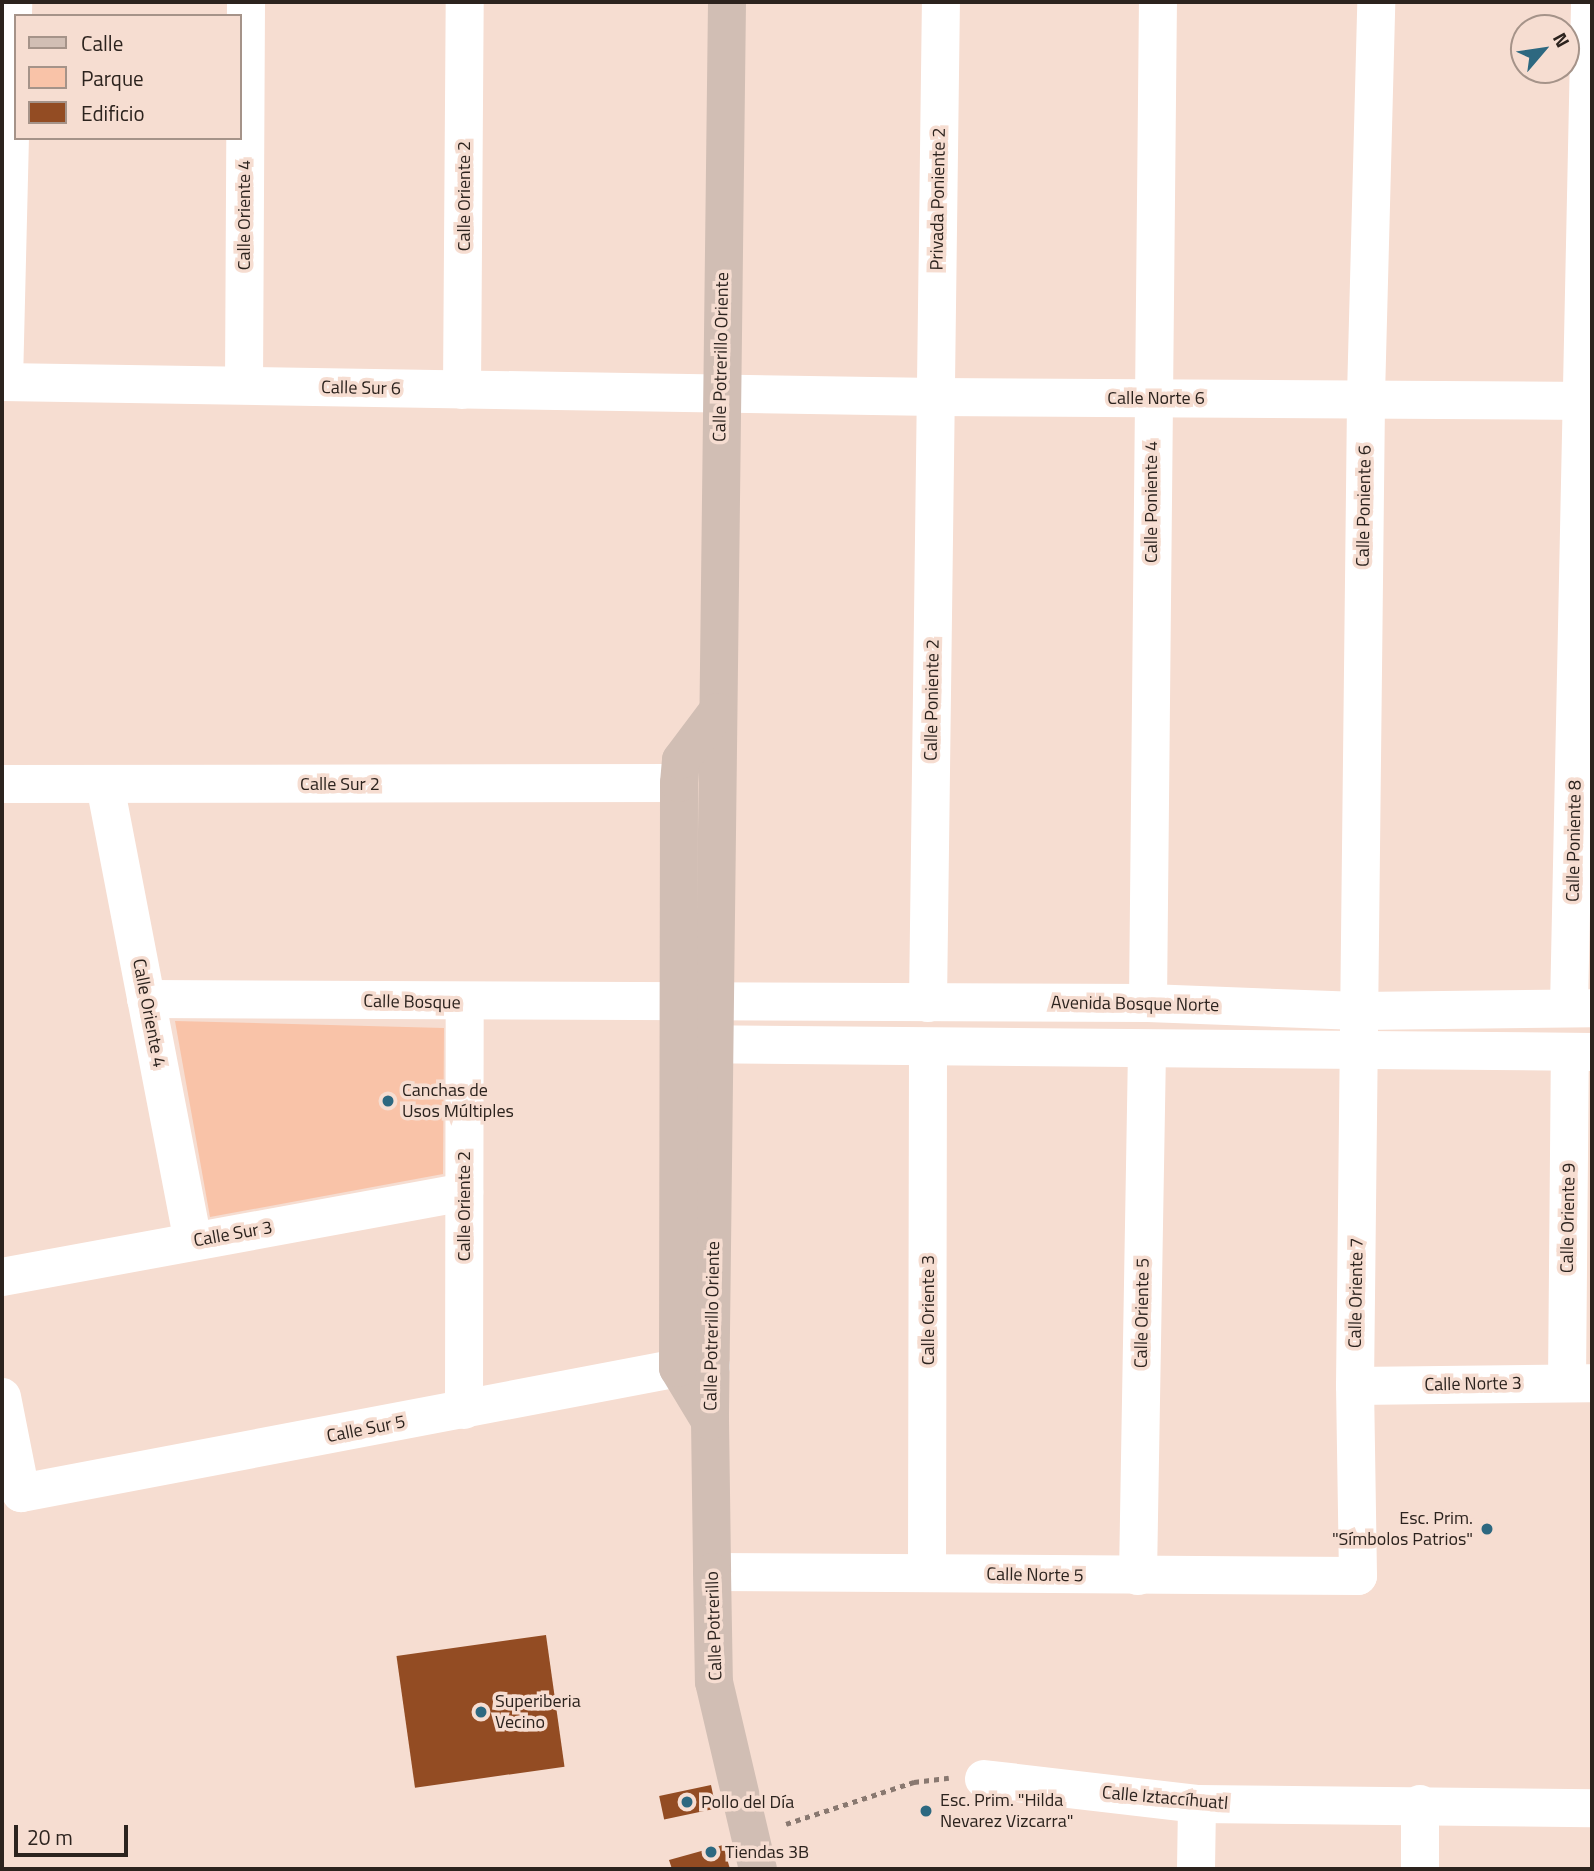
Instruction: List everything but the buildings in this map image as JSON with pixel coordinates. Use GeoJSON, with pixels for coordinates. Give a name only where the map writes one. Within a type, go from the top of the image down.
{"type":"FeatureCollection","features":[{"type":"Feature","properties":{"kind":"street"},"geometry":{"type":"LineString","coordinates":[[3,382],[13,2]]}},
{"type":"Feature","properties":{"kind":"street","name":"Calle Oriente 4"},"geometry":{"type":"LineString","coordinates":[[244,385],[246,2]]}},
{"type":"Feature","properties":{"kind":"street","name":"Calle Oriente 2"},"geometry":{"type":"LineString","coordinates":[[462,390],[465,2]]}},
{"type":"Feature","properties":{"kind":"street","name":"Calle Potrerillo Oriente"},"geometry":{"type":"LineString","coordinates":[[694,1367],[717,1044],[721,767],[717,712],[720,393],[727,2]]}},
{"type":"Feature","properties":{"kind":"street","name":"Privada Poniente 2"},"geometry":{"type":"LineString","coordinates":[[936,397],[941,2]]}},
{"type":"Feature","properties":{"kind":"street","name":"Calle Poniente 4"},"geometry":{"type":"LineString","coordinates":[[1148,1003],[1158,2]]}},
{"type":"Feature","properties":{"kind":"street","name":"Calle Poniente 6"},"geometry":{"type":"LineString","coordinates":[[1359,1011],[1366,396],[1376,2]]}},
{"type":"Feature","properties":{"kind":"street","name":"Calle Poniente 8"},"geometry":{"type":"LineString","coordinates":[[1581,1008],[1589,401],[1590,2]]}},
{"type":"Feature","properties":{"kind":"street","name":"Calle Sur 6"},"geometry":{"type":"LineString","coordinates":[[3,382],[720,393]]}},
{"type":"Feature","properties":{"kind":"street","name":"Calle Norte 6"},"geometry":{"type":"LineString","coordinates":[[720,393],[936,397],[1366,396],[1589,401]]}},
{"type":"Feature","properties":{"kind":"street","name":"Calle Poniente 2"},"geometry":{"type":"LineString","coordinates":[[928,1003],[936,397]]}},
{"type":"Feature","properties":{"kind":"street","name":"Calle Potrerillo Oriente"},"geometry":{"type":"LineString","coordinates":[[710,1421],[694,1367],[678,1044],[679,783],[681,760],[717,712]]}},
{"type":"Feature","properties":{"kind":"street","name":"Calle Sur 2"},"geometry":{"type":"LineString","coordinates":[[2,784],[679,783]]}},
{"type":"Feature","properties":{"kind":"street","name":"Calle Oriente 4"},"geometry":{"type":"LineString","coordinates":[[105,785],[193,1241]]}},
{"type":"Feature","properties":{"kind":"street","name":"Calle Bosque"},"geometry":{"type":"LineString","coordinates":[[146,999],[677,1002]]}},
{"type":"Feature","properties":{"kind":"street","name":"Calle Oriente 2"},"geometry":{"type":"LineString","coordinates":[[464,1410],[465,1002]]}},
{"type":"Feature","properties":{"kind":"street","name":"Avenida Bosque Norte"},"geometry":{"type":"LineString","coordinates":[[677,1002],[1148,1003],[1359,1011],[1581,1008]]}},
{"type":"Feature","properties":{"kind":"street","name":"Calle Oriente 7"},"geometry":{"type":"LineString","coordinates":[[1358,1576],[1355,1386],[1359,1011]]}},
{"type":"Feature","properties":{"kind":"street"},"geometry":{"type":"LineString","coordinates":[[678,1044],[1581,1052]]}},
{"type":"Feature","properties":{"kind":"street","name":"Calle Oriente 3"},"geometry":{"type":"LineString","coordinates":[[927,1573],[928,1048]]}},
{"type":"Feature","properties":{"kind":"street","name":"Calle Oriente 5"},"geometry":{"type":"LineString","coordinates":[[1138,1576],[1147,1050]]}},
{"type":"Feature","properties":{"kind":"street","name":"Calle Oriente 9"},"geometry":{"type":"LineString","coordinates":[[1579,1383],[1581,1052]]}},
{"type":"Feature","properties":{"kind":"street","name":"Calle Sur 3"},"geometry":{"type":"LineString","coordinates":[[2,1277],[464,1192]]}},
{"type":"Feature","properties":{"kind":"street","name":"Calle Sur 5"},"geometry":{"type":"LineString","coordinates":[[2,1397],[21,1493],[694,1367]]}},
{"type":"Feature","properties":{"kind":"street","name":"Calle Norte 3"},"geometry":{"type":"LineString","coordinates":[[1355,1386],[1579,1383]]}},
{"type":"Feature","properties":{"kind":"street","name":"Calle Potrerillo"},"geometry":{"type":"LineString","coordinates":[[710,1421],[714,1682],[753,1852]]}},
{"type":"Feature","properties":{"kind":"street","name":"Calle Norte 5"},"geometry":{"type":"LineString","coordinates":[[712,1572],[1358,1576]]}},
{"type":"Feature","properties":{"kind":"street","name":"Calle Iztaccíhuatl"},"geometry":{"type":"LineString","coordinates":[[985,1779],[1197,1804],[1420,1804],[1592,1808]]}},
{"type":"Feature","properties":{"kind":"street"},"geometry":{"type":"LineString","coordinates":[[1196,1869],[1197,1804]]}},
{"type":"Feature","properties":{"kind":"street"},"geometry":{"type":"LineString","coordinates":[[1420,1804],[1420,1869]]}},
{"type":"Feature","properties":{"kind":"path"},"geometry":{"type":"LineString","coordinates":[[753,1852],[914,1782],[985,1779]]}},
{"type":"Feature","properties":{"kind":"green space"},"geometry":{"type":"Polygon","coordinates":[[[175,1021],[444,1028],[443,1174],[210,1217],[175,1021]]]}},
{"type":"Feature","properties":{"kind":"place","name":"Canchas de Usos Múltiples"},"geometry":{"type":"Point","coordinates":[388,1101]}},
{"type":"Feature","properties":{"kind":"place","name":"Esc. Prim. \"Símbolos Patrios\""},"geometry":{"type":"Point","coordinates":[1487,1529]}},
{"type":"Feature","properties":{"kind":"place","name":"Superiberia Vecino"},"geometry":{"type":"Point","coordinates":[481,1712]}},
{"type":"Feature","properties":{"kind":"place","name":"Pollo del Día"},"geometry":{"type":"Point","coordinates":[687,1802]}},
{"type":"Feature","properties":{"kind":"place","name":"Esc. Prim. \"Hilda Nevarez Vizcarra\""},"geometry":{"type":"Point","coordinates":[926,1811]}},
{"type":"Feature","properties":{"kind":"place","name":"Tiendas 3B"},"geometry":{"type":"Point","coordinates":[711,1852]}}]}
